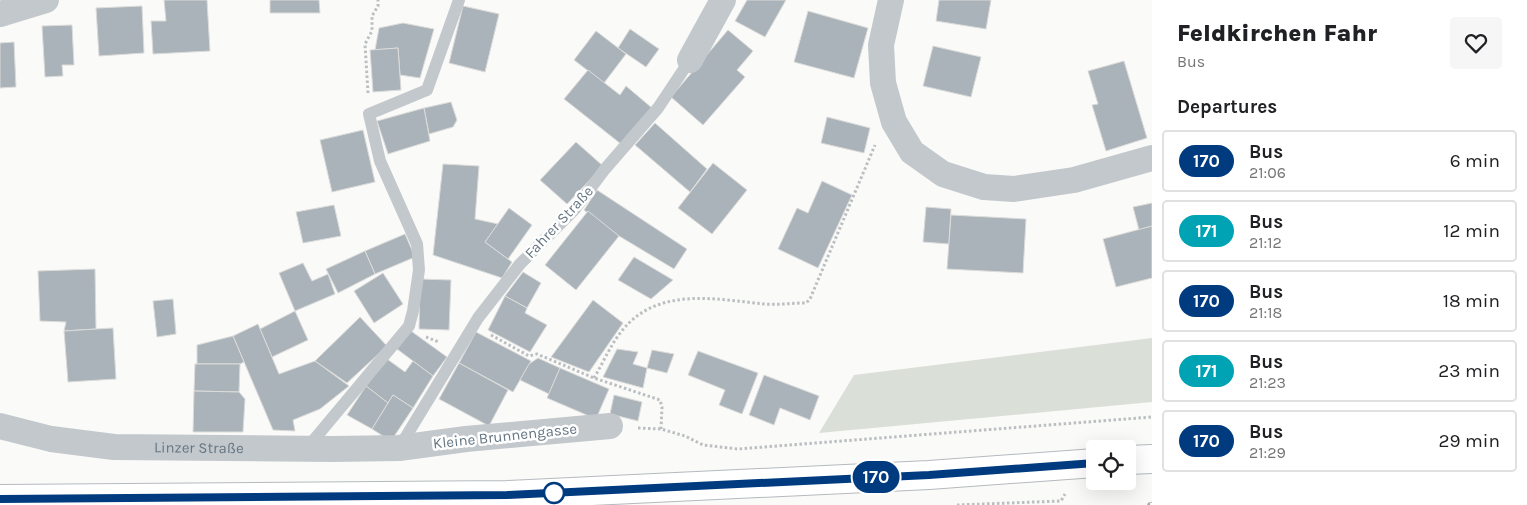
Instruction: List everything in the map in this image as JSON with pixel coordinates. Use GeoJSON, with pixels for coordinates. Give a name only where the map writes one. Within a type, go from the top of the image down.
{"type":"FeatureCollection","features":[{"type":"Feature","properties":{"kind":"main road"},"geometry":{"type":"LineString","coordinates":[[1136,460],[1152,459]]}},
{"type":"Feature","properties":{"kind":"main road"},"geometry":{"type":"LineString","coordinates":[[0,499],[507,495],[929,475],[1086,464]]}},
{"type":"Feature","properties":{"kind":"street"},"geometry":{"type":"LineString","coordinates":[[0,14],[46,0]]}},
{"type":"Feature","properties":{"kind":"street","name":"Fahrer Straße"},"geometry":{"type":"LineString","coordinates":[[690,60],[723,0]]}},
{"type":"Feature","properties":{"kind":"street"},"geometry":{"type":"LineString","coordinates":[[891,0],[881,45],[883,83],[894,122],[912,152],[943,174],[984,187],[1014,189],[1074,180],[1152,158]]}},
{"type":"Feature","properties":{"kind":"street","name":"Linzer Straße"},"geometry":{"type":"LineString","coordinates":[[0,426],[51,439],[114,447],[399,448]]}},
{"type":"Feature","properties":{"kind":"street","name":"Kleine Brunnengasse"},"geometry":{"type":"LineString","coordinates":[[399,448],[466,439],[610,426]]}},
{"type":"Feature","properties":{"kind":"lane"},"geometry":{"type":"LineString","coordinates":[[306,448],[409,326],[419,270],[417,244],[380,161],[369,114],[426,90],[459,0]]}},
{"type":"Feature","properties":{"kind":"lane","name":"Fahrer Straße"},"geometry":{"type":"LineString","coordinates":[[399,448],[474,325],[520,264],[574,209],[605,169],[658,108],[690,60]]}},
{"type":"Feature","properties":{"kind":"path"},"geometry":{"type":"LineString","coordinates":[[369,114],[365,44],[372,31],[372,16],[378,6],[378,0]]}},
{"type":"Feature","properties":{"kind":"path"},"geometry":{"type":"LineString","coordinates":[[594,378],[621,331],[640,315],[664,302],[688,298],[723,298],[765,304],[806,302],[810,299],[843,227],[878,139],[892,112]]}},
{"type":"Feature","properties":{"kind":"path"},"geometry":{"type":"LineString","coordinates":[[474,325],[529,356],[537,354],[594,378],[660,400],[662,407],[660,429]]}},
{"type":"Feature","properties":{"kind":"path"},"geometry":{"type":"LineString","coordinates":[[409,326],[424,336],[458,350]]}},
{"type":"Feature","properties":{"kind":"path"},"geometry":{"type":"LineString","coordinates":[[610,426],[660,429],[685,436],[703,445],[738,449],[1152,417]]}},
{"type":"Feature","properties":{"kind":"path"},"geometry":{"type":"LineString","coordinates":[[810,443],[810,450]]}},
{"type":"Feature","properties":{"kind":"path"},"geometry":{"type":"LineString","coordinates":[[957,505],[1061,502],[1065,490]]}},
{"type":"Feature","properties":{"kind":"shaded area"},"geometry":{"type":"Polygon","coordinates":[[[1152,338],[1152,402],[819,433],[854,375],[1152,338]]]}},
{"type":"Feature","properties":{"kind":"building"},"geometry":{"type":"Polygon","coordinates":[[[164,0],[207,0],[210,51],[153,54],[151,21],[166,21],[164,0]]]}},
{"type":"Feature","properties":{"kind":"building"},"geometry":{"type":"Polygon","coordinates":[[[270,0],[319,0],[320,13],[270,13],[270,0]]]}},
{"type":"Feature","properties":{"kind":"building"},"geometry":{"type":"Polygon","coordinates":[[[747,0],[786,0],[765,37],[735,21],[747,0]]]}},
{"type":"Feature","properties":{"kind":"building"},"geometry":{"type":"Polygon","coordinates":[[[939,0],[991,0],[986,29],[936,21],[939,0]]]}},
{"type":"Feature","properties":{"kind":"building"},"geometry":{"type":"Polygon","coordinates":[[[142,6],[144,53],[99,56],[96,8],[142,6]]]}},
{"type":"Feature","properties":{"kind":"building"},"geometry":{"type":"Polygon","coordinates":[[[463,6],[499,14],[485,72],[449,63],[463,6]]]}},
{"type":"Feature","properties":{"kind":"building"},"geometry":{"type":"Polygon","coordinates":[[[808,11],[868,28],[854,78],[794,62],[808,11]]]}},
{"type":"Feature","properties":{"kind":"building"},"geometry":{"type":"Polygon","coordinates":[[[403,23],[434,29],[420,78],[400,75],[398,48],[375,50],[379,28],[403,23]]]}},
{"type":"Feature","properties":{"kind":"building"},"geometry":{"type":"Polygon","coordinates":[[[72,25],[74,65],[62,65],[63,76],[45,77],[42,26],[72,25]]]}},
{"type":"Feature","properties":{"kind":"building"},"geometry":{"type":"Polygon","coordinates":[[[630,29],[659,49],[646,67],[618,48],[630,29]]]}},
{"type":"Feature","properties":{"kind":"building"},"geometry":{"type":"Polygon","coordinates":[[[728,30],[753,51],[737,70],[745,77],[703,125],[671,97],[728,30]]]}},
{"type":"Feature","properties":{"kind":"building"},"geometry":{"type":"Polygon","coordinates":[[[596,31],[626,54],[604,83],[574,60],[596,31]]]}},
{"type":"Feature","properties":{"kind":"building"},"geometry":{"type":"Polygon","coordinates":[[[14,42],[16,87],[0,88],[0,43],[14,42]]]}},
{"type":"Feature","properties":{"kind":"building"},"geometry":{"type":"Polygon","coordinates":[[[933,46],[981,57],[971,97],[923,86],[933,46]]]}},
{"type":"Feature","properties":{"kind":"building"},"geometry":{"type":"Polygon","coordinates":[[[398,48],[401,90],[373,92],[370,50],[398,48]]]}},
{"type":"Feature","properties":{"kind":"building"},"geometry":{"type":"Polygon","coordinates":[[[1124,61],[1147,138],[1106,151],[1092,105],[1098,104],[1088,71],[1124,61]]]}},
{"type":"Feature","properties":{"kind":"building"},"geometry":{"type":"Polygon","coordinates":[[[588,70],[620,95],[626,86],[652,108],[621,144],[564,99],[588,70]]]}},
{"type":"Feature","properties":{"kind":"building"},"geometry":{"type":"Polygon","coordinates":[[[451,102],[457,120],[453,127],[429,134],[424,108],[451,102]]]}},
{"type":"Feature","properties":{"kind":"building"},"geometry":{"type":"Polygon","coordinates":[[[424,108],[430,141],[388,154],[377,121],[424,108]]]}},
{"type":"Feature","properties":{"kind":"building"},"geometry":{"type":"Polygon","coordinates":[[[827,117],[870,128],[864,153],[821,143],[827,117]]]}},
{"type":"Feature","properties":{"kind":"building"},"geometry":{"type":"Polygon","coordinates":[[[655,123],[707,169],[690,192],[635,145],[655,123]]]}},
{"type":"Feature","properties":{"kind":"building"},"geometry":{"type":"Polygon","coordinates":[[[363,130],[375,182],[332,192],[320,140],[363,130]]]}},
{"type":"Feature","properties":{"kind":"building"},"geometry":{"type":"Polygon","coordinates":[[[576,142],[603,166],[567,204],[540,180],[576,142]]]}},
{"type":"Feature","properties":{"kind":"building"},"geometry":{"type":"Polygon","coordinates":[[[713,163],[747,190],[712,234],[678,208],[713,163]]]}},
{"type":"Feature","properties":{"kind":"building"},"geometry":{"type":"Polygon","coordinates":[[[443,164],[479,166],[475,219],[498,224],[485,242],[512,262],[502,278],[433,255],[443,164]]]}},
{"type":"Feature","properties":{"kind":"building"},"geometry":{"type":"Polygon","coordinates":[[[822,181],[852,195],[818,268],[778,249],[797,208],[808,213],[822,181]]]}},
{"type":"Feature","properties":{"kind":"building"},"geometry":{"type":"Polygon","coordinates":[[[597,190],[687,249],[674,269],[619,236],[584,210],[597,190]]]}},
{"type":"Feature","properties":{"kind":"building"},"geometry":{"type":"Polygon","coordinates":[[[1152,203],[1152,226],[1139,230],[1133,207],[1152,203]]]}},
{"type":"Feature","properties":{"kind":"building"},"geometry":{"type":"Polygon","coordinates":[[[334,205],[341,236],[303,243],[296,212],[334,205]]]}},
{"type":"Feature","properties":{"kind":"building"},"geometry":{"type":"Polygon","coordinates":[[[926,207],[951,209],[949,244],[923,242],[926,207]]]}},
{"type":"Feature","properties":{"kind":"building"},"geometry":{"type":"Polygon","coordinates":[[[509,208],[532,225],[508,259],[485,242],[509,208]]]}},
{"type":"Feature","properties":{"kind":"building"},"geometry":{"type":"Polygon","coordinates":[[[588,211],[619,236],[576,290],[545,265],[588,211]]]}},
{"type":"Feature","properties":{"kind":"building"},"geometry":{"type":"Polygon","coordinates":[[[951,215],[1026,219],[1023,273],[947,269],[951,215]]]}},
{"type":"Feature","properties":{"kind":"building"},"geometry":{"type":"Polygon","coordinates":[[[1152,226],[1152,278],[1116,287],[1103,239],[1152,226]]]}},
{"type":"Feature","properties":{"kind":"building"},"geometry":{"type":"Polygon","coordinates":[[[405,234],[415,257],[375,274],[365,251],[405,234]]]}},
{"type":"Feature","properties":{"kind":"building"},"geometry":{"type":"Polygon","coordinates":[[[365,251],[375,274],[338,293],[326,269],[365,251]]]}},
{"type":"Feature","properties":{"kind":"building"},"geometry":{"type":"Polygon","coordinates":[[[634,257],[673,280],[651,299],[618,280],[634,257]]]}},
{"type":"Feature","properties":{"kind":"building"},"geometry":{"type":"Polygon","coordinates":[[[303,263],[312,281],[328,274],[335,294],[295,311],[279,273],[303,263]]]}},
{"type":"Feature","properties":{"kind":"building"},"geometry":{"type":"Polygon","coordinates":[[[95,269],[96,329],[64,331],[66,322],[40,321],[38,271],[95,269]]]}},
{"type":"Feature","properties":{"kind":"building"},"geometry":{"type":"Polygon","coordinates":[[[523,272],[541,283],[527,308],[505,296],[523,272]]]}},
{"type":"Feature","properties":{"kind":"building"},"geometry":{"type":"Polygon","coordinates":[[[383,273],[403,304],[374,323],[354,291],[383,273]]]}},
{"type":"Feature","properties":{"kind":"building"},"geometry":{"type":"Polygon","coordinates":[[[420,279],[451,280],[449,330],[419,329],[420,279]]]}},
{"type":"Feature","properties":{"kind":"building"},"geometry":{"type":"Polygon","coordinates":[[[505,296],[527,308],[525,313],[547,325],[530,352],[488,330],[505,296]]]}},
{"type":"Feature","properties":{"kind":"building"},"geometry":{"type":"Polygon","coordinates":[[[173,299],[176,334],[157,337],[153,301],[173,299]]]}},
{"type":"Feature","properties":{"kind":"building"},"geometry":{"type":"Polygon","coordinates":[[[593,300],[623,323],[589,372],[551,357],[593,300]]]}},
{"type":"Feature","properties":{"kind":"building"},"geometry":{"type":"Polygon","coordinates":[[[295,311],[308,340],[272,357],[260,329],[295,311]]]}},
{"type":"Feature","properties":{"kind":"building"},"geometry":{"type":"Polygon","coordinates":[[[360,317],[387,346],[347,383],[315,361],[360,317]]]}},
{"type":"Feature","properties":{"kind":"building"},"geometry":{"type":"Polygon","coordinates":[[[258,324],[279,374],[315,361],[349,386],[320,409],[293,420],[295,431],[273,430],[233,336],[258,324]]]}},
{"type":"Feature","properties":{"kind":"building"},"geometry":{"type":"Polygon","coordinates":[[[113,328],[116,379],[68,382],[64,331],[113,328]]]}},
{"type":"Feature","properties":{"kind":"building"},"geometry":{"type":"Polygon","coordinates":[[[411,331],[447,357],[433,376],[397,349],[411,331]]]}},
{"type":"Feature","properties":{"kind":"building"},"geometry":{"type":"Polygon","coordinates":[[[476,332],[531,361],[513,392],[459,363],[476,332]]]}},
{"type":"Feature","properties":{"kind":"building"},"geometry":{"type":"Polygon","coordinates":[[[233,336],[244,362],[240,364],[197,364],[197,345],[233,336]]]}},
{"type":"Feature","properties":{"kind":"building"},"geometry":{"type":"Polygon","coordinates":[[[617,349],[638,352],[633,364],[647,368],[643,388],[603,377],[617,349]]]}},
{"type":"Feature","properties":{"kind":"building"},"geometry":{"type":"Polygon","coordinates":[[[652,350],[674,354],[667,373],[647,368],[652,350]]]}},
{"type":"Feature","properties":{"kind":"building"},"geometry":{"type":"Polygon","coordinates":[[[698,351],[758,373],[742,414],[719,405],[725,390],[688,375],[698,351]]]}},
{"type":"Feature","properties":{"kind":"building"},"geometry":{"type":"Polygon","coordinates":[[[538,358],[560,368],[549,394],[520,380],[529,364],[538,358]]]}},
{"type":"Feature","properties":{"kind":"building"},"geometry":{"type":"Polygon","coordinates":[[[387,359],[405,372],[413,361],[433,376],[413,408],[393,395],[388,403],[366,386],[387,359]]]}},
{"type":"Feature","properties":{"kind":"building"},"geometry":{"type":"Polygon","coordinates":[[[459,363],[508,390],[489,426],[439,399],[459,363]]]}},
{"type":"Feature","properties":{"kind":"building"},"geometry":{"type":"Polygon","coordinates":[[[195,364],[240,364],[239,392],[194,391],[195,364]]]}},
{"type":"Feature","properties":{"kind":"building"},"geometry":{"type":"Polygon","coordinates":[[[560,368],[609,389],[596,419],[547,398],[560,368]]]}},
{"type":"Feature","properties":{"kind":"building"},"geometry":{"type":"Polygon","coordinates":[[[764,375],[819,396],[810,420],[780,408],[774,425],[749,415],[764,375]]]}},
{"type":"Feature","properties":{"kind":"building"},"geometry":{"type":"Polygon","coordinates":[[[366,386],[388,403],[372,429],[347,415],[366,386]]]}},
{"type":"Feature","properties":{"kind":"building"},"geometry":{"type":"Polygon","coordinates":[[[194,391],[239,392],[245,399],[243,432],[193,432],[194,391]]]}},
{"type":"Feature","properties":{"kind":"building"},"geometry":{"type":"Polygon","coordinates":[[[393,395],[413,408],[391,441],[372,429],[393,395]]]}},
{"type":"Feature","properties":{"kind":"building"},"geometry":{"type":"Polygon","coordinates":[[[614,395],[642,402],[638,421],[610,414],[614,395]]]}},
{"type":"Feature","properties":{"kind":"bus line","name":"170"},"geometry":{"type":"LineString","coordinates":[[0,499],[507,495],[929,475],[1086,464]]}}]}
